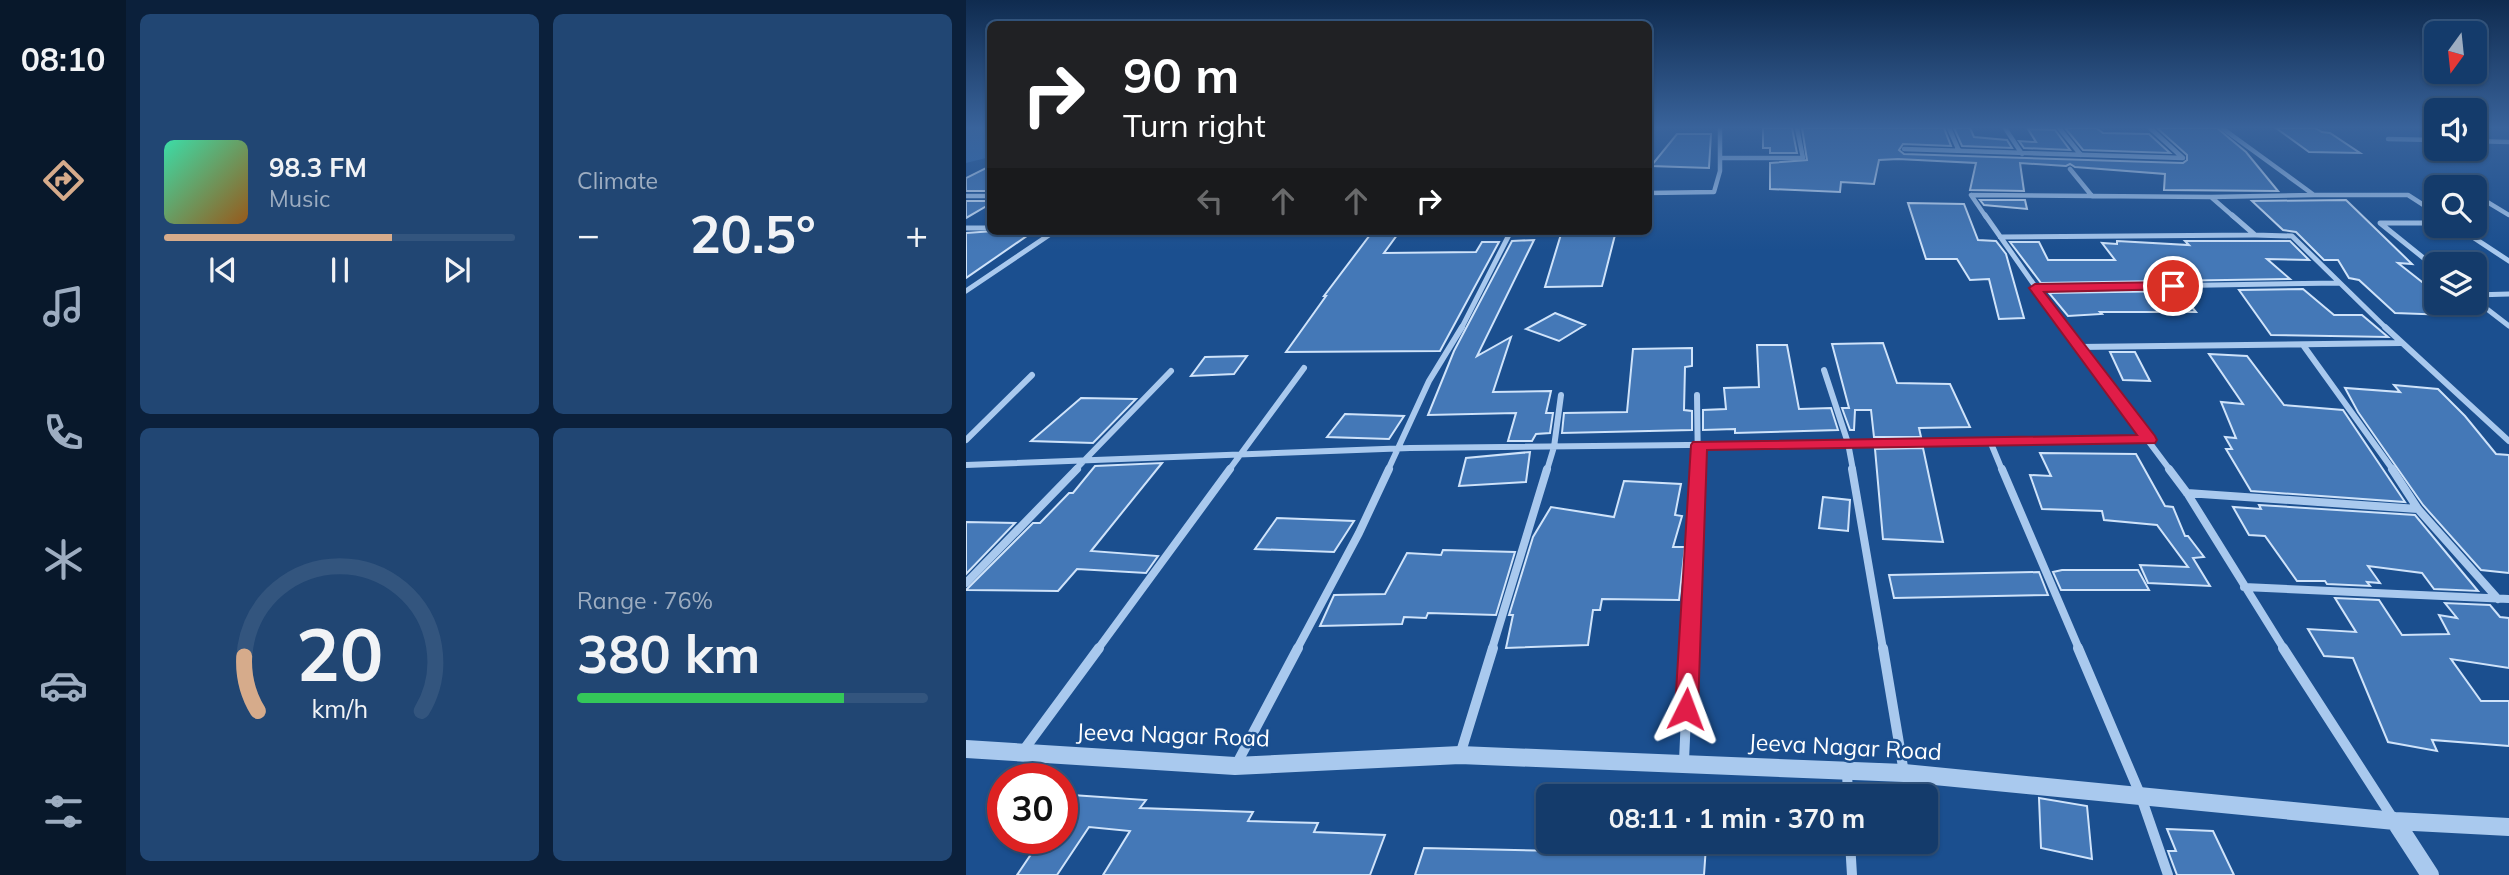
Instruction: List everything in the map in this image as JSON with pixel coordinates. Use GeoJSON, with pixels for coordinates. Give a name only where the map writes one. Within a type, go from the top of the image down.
{"type":"FeatureCollection","features":[{"type":"Feature","properties":{"kind":"street"},"geometry":{"type":"LineString","coordinates":[[1652,193],[1714,192],[1720,169]]}},
{"type":"Feature","properties":{"kind":"street"},"geometry":{"type":"LineString","coordinates":[[2070,169],[2092,196]]}},
{"type":"Feature","properties":{"kind":"street"},"geometry":{"type":"LineString","coordinates":[[2278,169],[2314,195]]}},
{"type":"Feature","properties":{"kind":"street"},"geometry":{"type":"LineString","coordinates":[[2424,205],[2408,195],[1971,195],[2035,288],[2187,493],[2244,587],[2430,875]]}},
{"type":"Feature","properties":{"kind":"street"},"geometry":{"type":"LineString","coordinates":[[966,196],[987,196]]}},
{"type":"Feature","properties":{"kind":"street"},"geometry":{"type":"LineString","coordinates":[[2211,197],[2255,236]]}},
{"type":"Feature","properties":{"kind":"street"},"geometry":{"type":"LineString","coordinates":[[2487,202],[2509,215]]}},
{"type":"Feature","properties":{"kind":"street"},"geometry":{"type":"LineString","coordinates":[[2424,223],[2380,223],[2424,258]]}},
{"type":"Feature","properties":{"kind":"street"},"geometry":{"type":"LineString","coordinates":[[966,228],[987,228]]}},
{"type":"Feature","properties":{"kind":"street"},"geometry":{"type":"LineString","coordinates":[[966,290],[1049,235]]}},
{"type":"Feature","properties":{"kind":"street"},"geometry":{"type":"LineString","coordinates":[[1235,766],[1360,533],[1429,381],[1471,313],[1509,235]]}},
{"type":"Feature","properties":{"kind":"street"},"geometry":{"type":"LineString","coordinates":[[2000,237],[2292,236],[2401,344],[2509,441]]}},
{"type":"Feature","properties":{"kind":"street"},"geometry":{"type":"LineString","coordinates":[[2474,238],[2509,261]]}},
{"type":"Feature","properties":{"kind":"street"},"geometry":{"type":"LineString","coordinates":[[2035,288],[2339,284]]}},
{"type":"Feature","properties":{"kind":"street"},"geometry":{"type":"LineString","coordinates":[[2487,296],[2509,294]]}},
{"type":"Feature","properties":{"kind":"street"},"geometry":{"type":"LineString","coordinates":[[2487,308],[2509,326]]}},
{"type":"Feature","properties":{"kind":"street"},"geometry":{"type":"LineString","coordinates":[[2078,347],[2401,344]]}},
{"type":"Feature","properties":{"kind":"street"},"geometry":{"type":"LineString","coordinates":[[2303,345],[2371,436],[2418,509],[2498,599]]}},
{"type":"Feature","properties":{"kind":"street"},"geometry":{"type":"LineString","coordinates":[[1021,752],[1304,368]]}},
{"type":"Feature","properties":{"kind":"street"},"geometry":{"type":"LineString","coordinates":[[1824,370],[1848,443],[1904,774]]}},
{"type":"Feature","properties":{"kind":"street"},"geometry":{"type":"LineString","coordinates":[[966,583],[1171,371]]}},
{"type":"Feature","properties":{"kind":"street"},"geometry":{"type":"LineString","coordinates":[[966,440],[1032,375]]}},
{"type":"Feature","properties":{"kind":"street"},"geometry":{"type":"LineString","coordinates":[[1460,755],[1554,447],[1561,395]]}},
{"type":"Feature","properties":{"kind":"street"},"geometry":{"type":"LineString","coordinates":[[1684,762],[1699,445],[1697,395]]}},
{"type":"Feature","properties":{"kind":"street"},"geometry":{"type":"LineString","coordinates":[[2497,429],[2509,430]]}},
{"type":"Feature","properties":{"kind":"street"},"geometry":{"type":"LineString","coordinates":[[966,465],[1086,458],[1398,449],[2149,440]]}},
{"type":"Feature","properties":{"kind":"street"},"geometry":{"type":"LineString","coordinates":[[1990,442],[2140,794],[2168,875]]}},
{"type":"Feature","properties":{"kind":"street"},"geometry":{"type":"LineString","coordinates":[[2187,493],[2418,509]]}},
{"type":"Feature","properties":{"kind":"street"},"geometry":{"type":"LineString","coordinates":[[2244,587],[2509,599]]}},
{"type":"Feature","properties":{"kind":"street","name":"Jeeva Nagar Road"},"geometry":{"type":"LineString","coordinates":[[966,749],[1235,766],[1460,755],[1684,762],[1904,774],[2140,794],[2395,821],[2509,827]]}},
{"type":"Feature","properties":{"kind":"street"},"geometry":{"type":"LineString","coordinates":[[1847,772],[1848,784]]}},
{"type":"Feature","properties":{"kind":"street"},"geometry":{"type":"LineString","coordinates":[[1851,854],[1852,875]]}},
{"type":"Feature","properties":{"kind":"building"},"geometry":{"type":"Polygon","coordinates":[[[987,169],[987,191],[966,191],[966,178],[987,169]]]}},
{"type":"Feature","properties":{"kind":"building"},"geometry":{"type":"Polygon","coordinates":[[[1770,169],[1877,169],[1874,184],[1841,182],[1840,192],[1770,189],[1770,169]]]}},
{"type":"Feature","properties":{"kind":"building"},"geometry":{"type":"Polygon","coordinates":[[[1975,169],[2021,169],[2024,191],[1970,190],[1975,169]]]}},
{"type":"Feature","properties":{"kind":"building"},"geometry":{"type":"Polygon","coordinates":[[[2099,169],[2260,169],[2278,191],[2164,190],[2165,174],[2099,169]]]}},
{"type":"Feature","properties":{"kind":"building"},"geometry":{"type":"Polygon","coordinates":[[[1980,200],[2025,200],[2027,209],[1984,205],[1980,200]]]}},
{"type":"Feature","properties":{"kind":"building"},"geometry":{"type":"Polygon","coordinates":[[[2346,200],[2412,264],[2398,263],[2424,284],[2424,314],[2395,313],[2359,280],[2349,278],[2338,260],[2324,260],[2296,232],[2283,230],[2252,201],[2346,200]]]}},
{"type":"Feature","properties":{"kind":"building"},"geometry":{"type":"Polygon","coordinates":[[[966,201],[987,201],[987,206],[966,218],[966,201]]]}},
{"type":"Feature","properties":{"kind":"building"},"geometry":{"type":"Polygon","coordinates":[[[1908,203],[1964,204],[1978,240],[1996,241],[2006,254],[2024,318],[1999,319],[1989,279],[1970,280],[1957,259],[1926,259],[1908,203]]]}},
{"type":"Feature","properties":{"kind":"building"},"geometry":{"type":"Polygon","coordinates":[[[987,232],[987,235],[1028,235],[966,278],[966,233],[987,232]]]}},
{"type":"Feature","properties":{"kind":"building"},"geometry":{"type":"Polygon","coordinates":[[[1370,235],[1397,235],[1384,253],[1476,252],[1482,242],[1499,242],[1440,351],[1286,352],[1370,235]]]}},
{"type":"Feature","properties":{"kind":"building"},"geometry":{"type":"Polygon","coordinates":[[[1561,235],[1615,235],[1602,286],[1545,287],[1561,235]]]}},
{"type":"Feature","properties":{"kind":"building"},"geometry":{"type":"Polygon","coordinates":[[[1534,240],[1477,356],[1511,337],[1493,392],[1551,391],[1546,413],[1553,413],[1550,433],[1536,434],[1532,441],[1508,441],[1516,413],[1428,415],[1454,351],[1512,241],[1534,240]]]}},
{"type":"Feature","properties":{"kind":"building"},"geometry":{"type":"Polygon","coordinates":[[[2117,241],[2189,245],[2185,241],[2290,241],[2309,260],[2267,259],[2290,279],[2041,283],[2010,242],[2039,242],[2048,260],[2115,260],[2102,243],[2117,244],[2117,241]]]}},
{"type":"Feature","properties":{"kind":"building"},"geometry":{"type":"Polygon","coordinates":[[[2303,289],[2334,315],[2362,315],[2388,337],[2271,335],[2239,290],[2303,289]]]}},
{"type":"Feature","properties":{"kind":"building"},"geometry":{"type":"Polygon","coordinates":[[[2179,291],[2196,312],[2100,312],[2102,314],[2068,316],[2049,293],[2179,291]]]}},
{"type":"Feature","properties":{"kind":"building"},"geometry":{"type":"Polygon","coordinates":[[[1555,313],[1585,325],[1559,341],[1526,329],[1555,313]]]}},
{"type":"Feature","properties":{"kind":"building"},"geometry":{"type":"Polygon","coordinates":[[[1883,343],[1897,383],[1950,384],[1970,427],[1919,428],[1921,437],[1874,437],[1871,410],[1855,410],[1854,430],[1850,430],[1842,408],[1849,408],[1832,344],[1883,343]]]}},
{"type":"Feature","properties":{"kind":"building"},"geometry":{"type":"Polygon","coordinates":[[[1757,345],[1787,345],[1799,409],[1831,408],[1838,430],[1735,433],[1735,429],[1703,430],[1703,410],[1726,409],[1724,388],[1759,387],[1757,345]]]}},
{"type":"Feature","properties":{"kind":"building"},"geometry":{"type":"Polygon","coordinates":[[[1692,348],[1692,366],[1685,367],[1684,410],[1692,411],[1692,430],[1562,433],[1564,413],[1627,412],[1633,349],[1692,348]]]}},
{"type":"Feature","properties":{"kind":"building"},"geometry":{"type":"Polygon","coordinates":[[[2110,352],[2135,352],[2150,381],[2123,380],[2110,352]]]}},
{"type":"Feature","properties":{"kind":"building"},"geometry":{"type":"Polygon","coordinates":[[[2209,354],[2247,356],[2284,405],[2343,410],[2405,502],[2251,491],[2226,449],[2232,449],[2225,437],[2236,438],[2221,402],[2243,404],[2209,354]]]}},
{"type":"Feature","properties":{"kind":"building"},"geometry":{"type":"Polygon","coordinates":[[[1247,356],[1234,374],[1191,376],[1205,357],[1247,356]]]}},
{"type":"Feature","properties":{"kind":"building"},"geometry":{"type":"Polygon","coordinates":[[[2394,385],[2438,389],[2465,416],[2496,454],[2509,455],[2509,573],[2481,570],[2423,505],[2358,412],[2345,388],[2400,392],[2394,385]]]}},
{"type":"Feature","properties":{"kind":"building"},"geometry":{"type":"Polygon","coordinates":[[[1081,398],[1136,399],[1093,443],[1031,441],[1081,398]]]}},
{"type":"Feature","properties":{"kind":"building"},"geometry":{"type":"Polygon","coordinates":[[[1345,414],[1404,416],[1389,439],[1327,437],[1345,414]]]}},
{"type":"Feature","properties":{"kind":"building"},"geometry":{"type":"Polygon","coordinates":[[[1923,448],[1943,542],[1883,539],[1875,449],[1923,448]]]}},
{"type":"Feature","properties":{"kind":"building"},"geometry":{"type":"Polygon","coordinates":[[[1530,452],[1526,482],[1459,486],[1466,458],[1530,452]]]}},
{"type":"Feature","properties":{"kind":"building"},"geometry":{"type":"Polygon","coordinates":[[[2040,453],[2136,454],[2165,506],[2173,507],[2185,536],[2188,536],[2204,557],[2193,558],[2210,586],[2148,583],[2140,565],[2188,567],[2157,525],[2104,520],[2102,511],[2042,509],[2030,475],[2051,476],[2040,453]]]}},
{"type":"Feature","properties":{"kind":"building"},"geometry":{"type":"Polygon","coordinates":[[[1162,463],[1091,551],[1158,556],[1146,573],[1077,569],[1058,591],[966,590],[1033,523],[1040,523],[1069,493],[1073,493],[1095,466],[1162,463]]]}},
{"type":"Feature","properties":{"kind":"building"},"geometry":{"type":"Polygon","coordinates":[[[1624,481],[1681,484],[1675,515],[1682,516],[1673,547],[1685,547],[1679,600],[1602,599],[1600,610],[1593,610],[1588,645],[1506,648],[1513,615],[1509,615],[1533,537],[1551,507],[1614,517],[1624,481]]]}},
{"type":"Feature","properties":{"kind":"building"},"geometry":{"type":"Polygon","coordinates":[[[1823,497],[1850,500],[1848,531],[1819,528],[1823,497]]]}},
{"type":"Feature","properties":{"kind":"building"},"geometry":{"type":"Polygon","coordinates":[[[2259,505],[2415,515],[2478,591],[2434,589],[2422,573],[2368,566],[2380,583],[2367,582],[2370,586],[2297,581],[2265,536],[2249,535],[2233,507],[2261,509],[2259,505]]]}},
{"type":"Feature","properties":{"kind":"building"},"geometry":{"type":"Polygon","coordinates":[[[1277,518],[1354,521],[1334,552],[1255,549],[1277,518]]]}},
{"type":"Feature","properties":{"kind":"building"},"geometry":{"type":"Polygon","coordinates":[[[966,522],[1015,523],[966,574],[966,522]]]}},
{"type":"Feature","properties":{"kind":"building"},"geometry":{"type":"Polygon","coordinates":[[[1443,550],[1515,552],[1496,615],[1428,613],[1426,618],[1404,617],[1402,624],[1320,626],[1334,595],[1385,594],[1407,553],[1441,555],[1443,550]]]}},
{"type":"Feature","properties":{"kind":"building"},"geometry":{"type":"Polygon","coordinates":[[[2138,570],[2149,590],[2061,590],[2053,572],[2138,570]]]}},
{"type":"Feature","properties":{"kind":"building"},"geometry":{"type":"Polygon","coordinates":[[[2039,572],[2048,595],[1894,598],[1889,575],[2039,572]]]}},
{"type":"Feature","properties":{"kind":"building"},"geometry":{"type":"Polygon","coordinates":[[[2335,598],[2379,600],[2402,635],[2449,634],[2439,615],[2457,618],[2445,603],[2490,605],[2500,617],[2509,618],[2509,668],[2451,659],[2481,701],[2509,701],[2509,746],[2432,740],[2437,751],[2388,742],[2353,658],[2324,656],[2308,629],[2356,632],[2335,598]]]}},
{"type":"Feature","properties":{"kind":"building"},"geometry":{"type":"Polygon","coordinates":[[[1078,795],[1146,800],[1140,808],[1253,812],[1248,821],[1318,823],[1314,832],[1385,835],[1370,875],[1103,875],[1130,831],[1089,827],[1078,844],[1078,795]]]}},
{"type":"Feature","properties":{"kind":"building"},"geometry":{"type":"Polygon","coordinates":[[[2039,798],[2087,806],[2092,859],[2041,848],[2039,798]]]}},
{"type":"Feature","properties":{"kind":"building"},"geometry":{"type":"Polygon","coordinates":[[[2167,829],[2213,831],[2234,875],[2177,875],[2168,851],[2176,851],[2167,829]]]}},
{"type":"Feature","properties":{"kind":"building"},"geometry":{"type":"Polygon","coordinates":[[[1424,848],[1536,850],[1536,854],[1705,854],[1704,875],[1415,875],[1424,848]]]}},
{"type":"Feature","properties":{"kind":"building"},"geometry":{"type":"Polygon","coordinates":[[[1031,854],[1071,854],[1057,875],[1017,875],[1031,854]]]}},
{"type":"Feature","properties":{"kind":"route"},"geometry":{"type":"LineString","coordinates":[[1686,709],[1699,445],[2149,440],[2035,288],[2173,286]]}}]}
